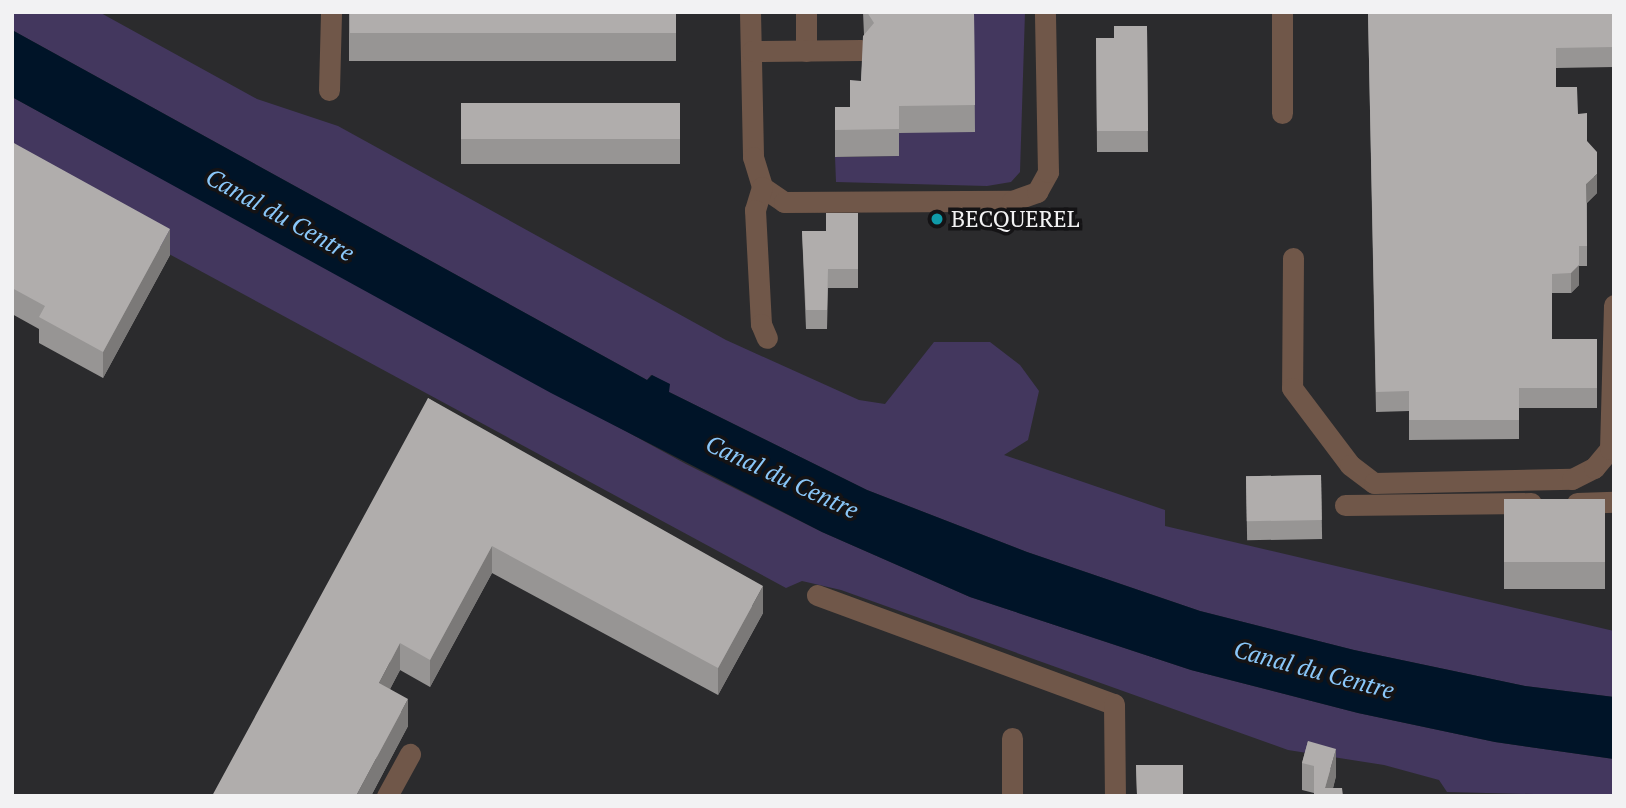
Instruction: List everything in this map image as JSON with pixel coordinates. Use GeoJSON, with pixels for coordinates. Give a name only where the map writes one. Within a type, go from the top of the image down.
{"type":"FeatureCollection","features":[{"type":"Feature","properties":{"kind":"street"},"geometry":{"type":"LineString","coordinates":[[328,90],[331,12]]}},
{"type":"Feature","properties":{"kind":"street"},"geometry":{"type":"LineString","coordinates":[[750,12],[753,157],[762,187],[755,210],[761,324],[768,338]]}},
{"type":"Feature","properties":{"kind":"street"},"geometry":{"type":"LineString","coordinates":[[806,12],[806,51]]}},
{"type":"Feature","properties":{"kind":"street"},"geometry":{"type":"LineString","coordinates":[[762,187],[784,202],[1025,199],[1037,192],[1048,172],[1045,12]]}},
{"type":"Feature","properties":{"kind":"street"},"geometry":{"type":"LineString","coordinates":[[1282,12],[1282,113]]}},
{"type":"Feature","properties":{"kind":"street"},"geometry":{"type":"LineString","coordinates":[[752,51],[861,50]]}},
{"type":"Feature","properties":{"kind":"street"},"geometry":{"type":"LineString","coordinates":[[1293,258],[1292,388],[1350,465],[1374,483],[1572,480],[1594,468],[1610,449],[1614,305]]}},
{"type":"Feature","properties":{"kind":"street"},"geometry":{"type":"LineString","coordinates":[[1345,505],[1614,502]]}},
{"type":"Feature","properties":{"kind":"street"},"geometry":{"type":"LineString","coordinates":[[817,595],[1114,704],[1115,796]]}},
{"type":"Feature","properties":{"kind":"street"},"geometry":{"type":"LineString","coordinates":[[1012,738],[1012,796]]}},
{"type":"Feature","properties":{"kind":"street"},"geometry":{"type":"LineString","coordinates":[[387,796],[411,754]]}},
{"type":"Feature","properties":{"kind":"shaded area"},"geometry":{"type":"Polygon","coordinates":[[[12,12],[99,12],[257,99],[338,126],[726,340],[859,400],[885,404],[934,342],[990,342],[1020,365],[1039,391],[1028,440],[1004,455],[1165,510],[1165,526],[1614,631],[1614,697],[1525,686],[1354,650],[1200,611],[1027,552],[867,490],[669,392],[669,384],[651,375],[647,380],[12,30],[12,12]]]}},
{"type":"Feature","properties":{"kind":"shaded area"},"geometry":{"type":"Polygon","coordinates":[[[889,12],[1025,12],[1020,172],[1011,182],[987,186],[836,182],[835,157],[899,156],[889,12]]]}},
{"type":"Feature","properties":{"kind":"shaded area"},"geometry":{"type":"Polygon","coordinates":[[[12,97],[686,464],[822,532],[970,597],[1191,670],[1358,713],[1495,742],[1614,759],[1614,796],[1447,792],[1439,780],[1384,765],[1288,750],[841,590],[802,581],[786,588],[12,169],[12,97]]]}},
{"type":"Feature","properties":{"kind":"water","name":"Canal du Centre"},"geometry":{"type":"Polygon","coordinates":[[[12,30],[647,380],[652,375],[670,384],[669,392],[867,490],[1027,552],[1200,611],[1354,650],[1525,686],[1614,697],[1614,759],[1495,742],[1358,713],[1191,670],[970,597],[822,532],[551,393],[12,97],[12,30]]]}},
{"type":"Feature","properties":{"kind":"building"},"geometry":{"type":"Polygon","coordinates":[[[350,12],[676,12],[676,33],[350,33],[350,12]]]}},
{"type":"Feature","properties":{"kind":"building"},"geometry":{"type":"Polygon","coordinates":[[[867,12],[974,12],[975,105],[899,106],[899,129],[835,130],[835,107],[850,107],[850,80],[861,81],[863,36],[874,23],[867,12]]]}},
{"type":"Feature","properties":{"kind":"building"},"geometry":{"type":"Polygon","coordinates":[[[1368,12],[1614,12],[1614,47],[1556,48],[1556,87],[1577,87],[1578,114],[1587,113],[1587,141],[1597,152],[1597,174],[1586,184],[1587,246],[1579,246],[1579,265],[1571,273],[1552,274],[1552,339],[1597,339],[1597,388],[1519,388],[1519,420],[1409,420],[1409,391],[1376,392],[1368,12]]]}},
{"type":"Feature","properties":{"kind":"building"},"geometry":{"type":"Polygon","coordinates":[[[1114,26],[1147,26],[1148,131],[1097,131],[1096,38],[1114,38],[1114,26]]]}},
{"type":"Feature","properties":{"kind":"building"},"geometry":{"type":"Polygon","coordinates":[[[461,103],[680,103],[680,139],[461,139],[461,103]]]}},
{"type":"Feature","properties":{"kind":"building"},"geometry":{"type":"Polygon","coordinates":[[[12,142],[170,229],[103,352],[39,317],[45,306],[12,288],[12,142]]]}},
{"type":"Feature","properties":{"kind":"building"},"geometry":{"type":"Polygon","coordinates":[[[826,213],[858,213],[858,269],[828,269],[827,310],[806,310],[802,231],[826,231],[826,213]]]}},
{"type":"Feature","properties":{"kind":"building"},"geometry":{"type":"Polygon","coordinates":[[[428,398],[763,586],[718,668],[492,546],[430,660],[400,643],[379,683],[408,699],[356,796],[212,796],[428,398]]]}},
{"type":"Feature","properties":{"kind":"building"},"geometry":{"type":"Polygon","coordinates":[[[1321,475],[1322,520],[1247,521],[1246,476],[1321,475]]]}},
{"type":"Feature","properties":{"kind":"building"},"geometry":{"type":"Polygon","coordinates":[[[1504,499],[1605,499],[1605,562],[1504,562],[1504,499]]]}},
{"type":"Feature","properties":{"kind":"building"},"geometry":{"type":"Polygon","coordinates":[[[1308,741],[1336,749],[1325,788],[1342,788],[1343,796],[1222,796],[1314,794],[1314,766],[1302,763],[1308,741]]]}},
{"type":"Feature","properties":{"kind":"building"},"geometry":{"type":"Polygon","coordinates":[[[1136,765],[1183,765],[1183,796],[1137,794],[1136,765]]]}},
{"type":"Feature","properties":{"kind":"place","name":"BECQUEREL"},"geometry":{"type":"Point","coordinates":[937,219]}}]}
